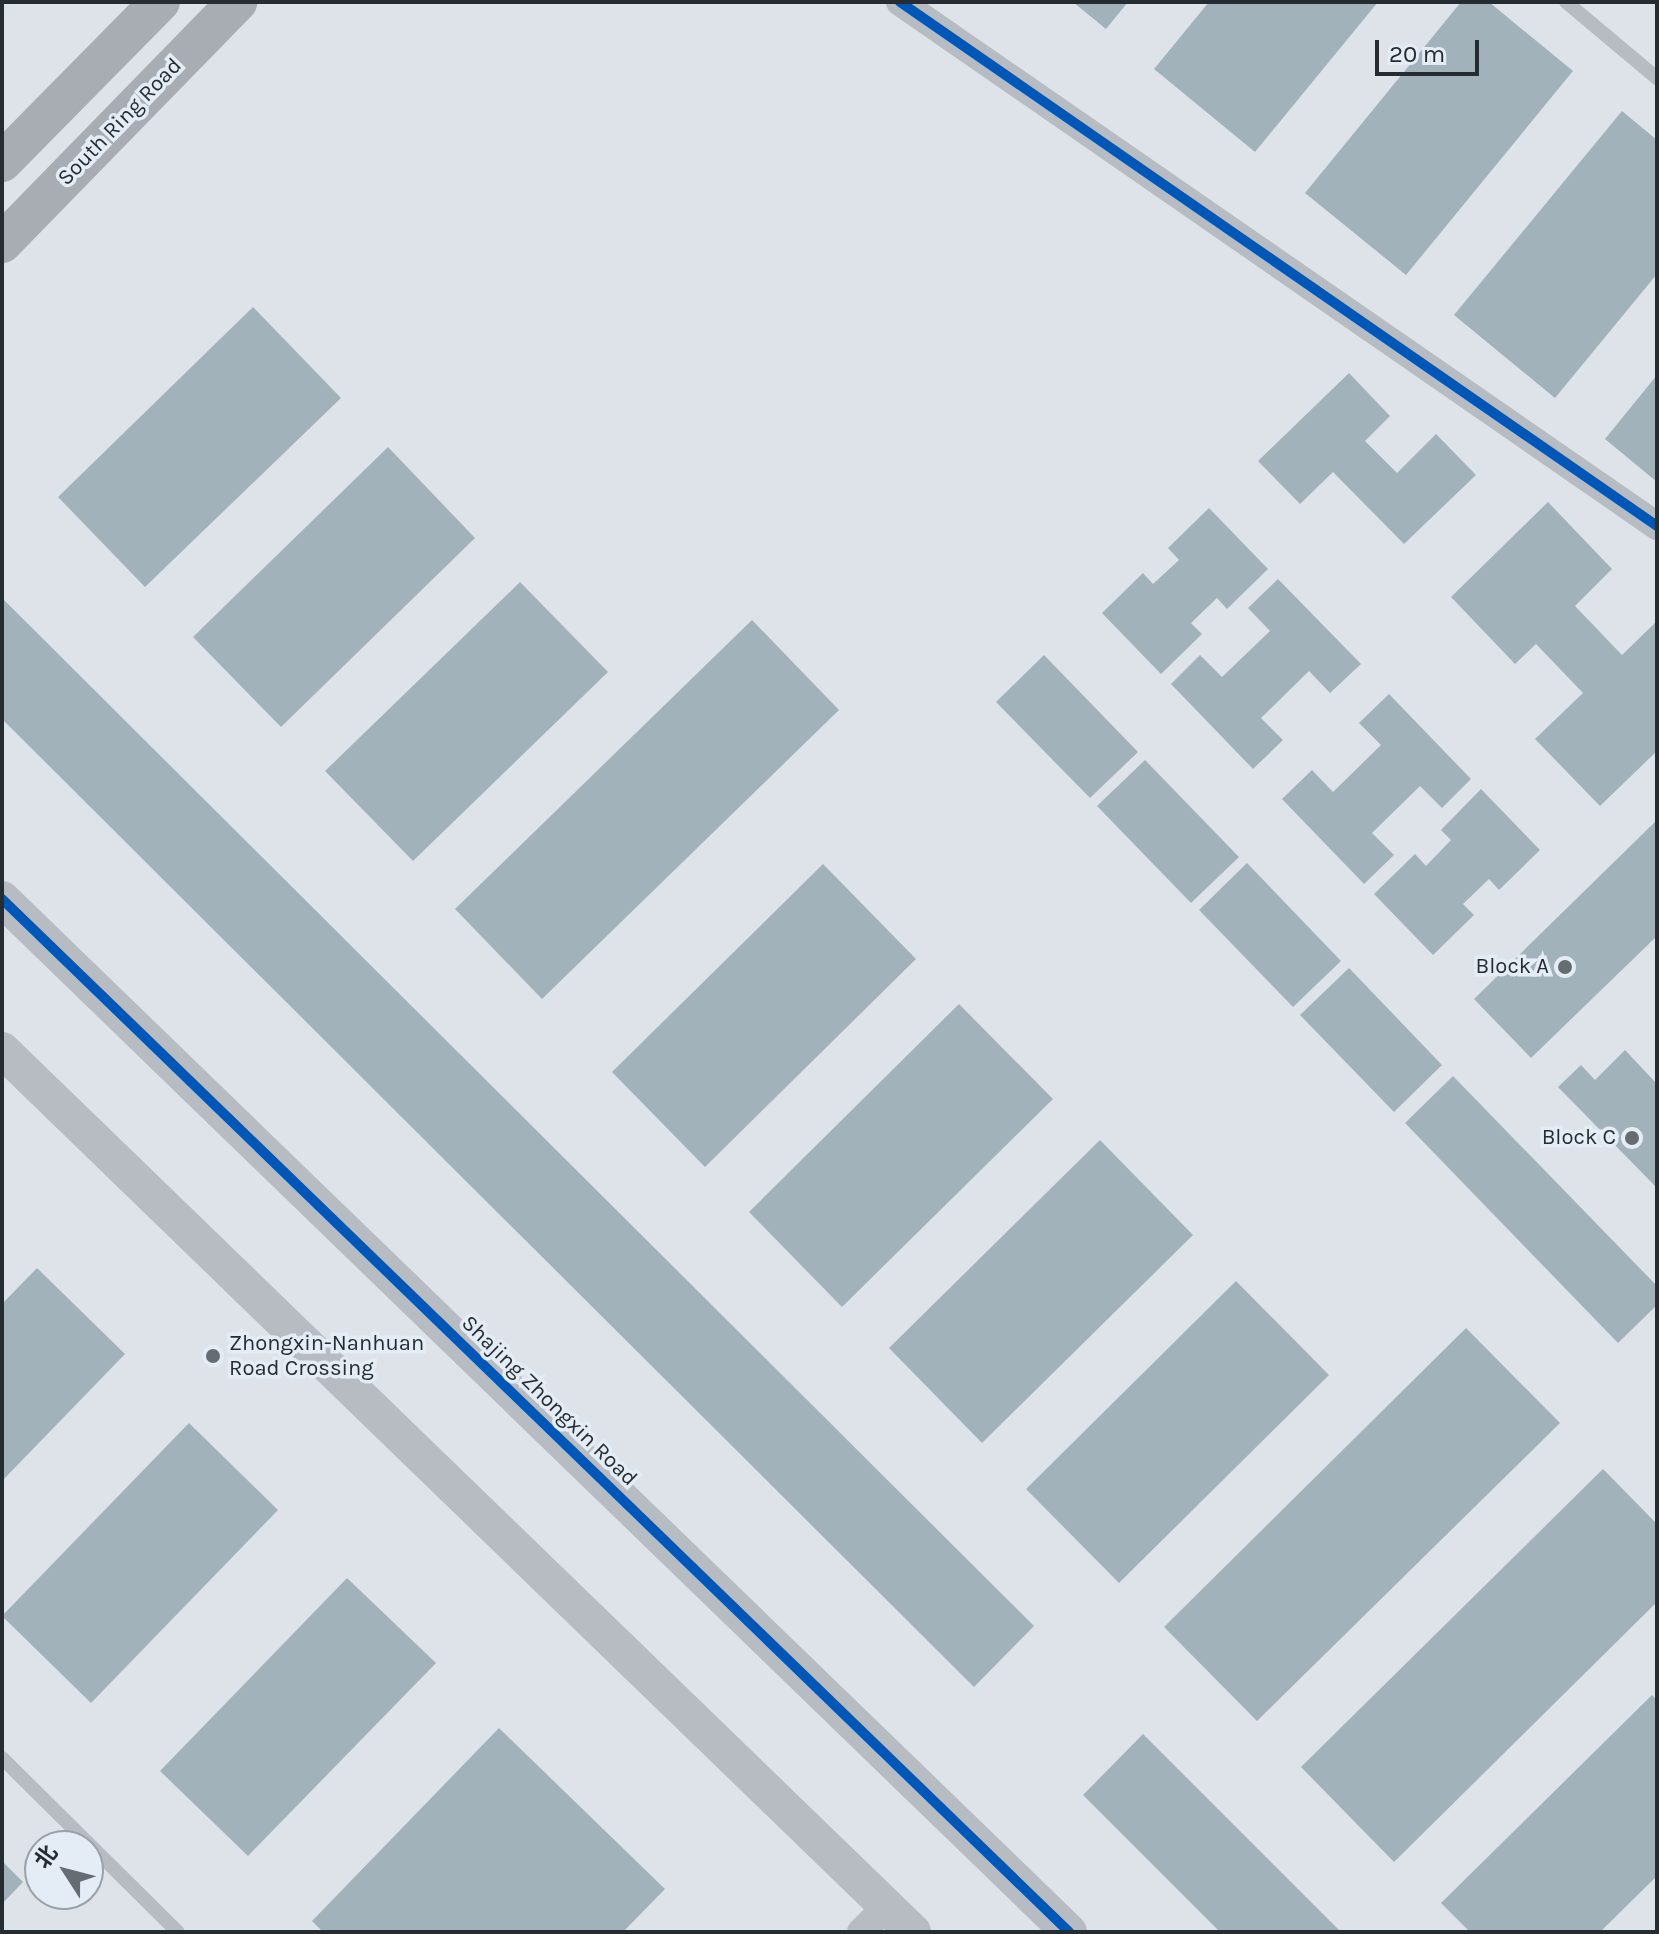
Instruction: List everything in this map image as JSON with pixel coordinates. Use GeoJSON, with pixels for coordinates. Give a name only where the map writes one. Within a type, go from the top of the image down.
{"type":"FeatureCollection","features":[{"type":"Feature","properties":{"kind":"main road"},"geometry":{"type":"LineString","coordinates":[[2,162],[160,2]]}},
{"type":"Feature","properties":{"kind":"main road","name":"South Ring Road"},"geometry":{"type":"LineString","coordinates":[[2,243],[237,2]]}},
{"type":"Feature","properties":{"kind":"street"},"geometry":{"type":"LineString","coordinates":[[900,2],[1657,526]]}},
{"type":"Feature","properties":{"kind":"street","name":"Shajing Zhongxin Road"},"geometry":{"type":"LineString","coordinates":[[2,899],[1069,1932]]}},
{"type":"Feature","properties":{"kind":"street"},"geometry":{"type":"LineString","coordinates":[[2,1050],[913,1932]]}},
{"type":"Feature","properties":{"kind":"street"},"geometry":{"type":"LineString","coordinates":[[861,1932],[887,1906]]}},
{"type":"Feature","properties":{"kind":"lane"},"geometry":{"type":"LineString","coordinates":[[1566,2],[1657,78]]}},
{"type":"Feature","properties":{"kind":"lane"},"geometry":{"type":"LineString","coordinates":[[2,1758],[178,1932]]}},
{"type":"Feature","properties":{"kind":"building"},"geometry":{"type":"Polygon","coordinates":[[[1073,2],[1128,2],[1106,29],[1073,2]]]}},
{"type":"Feature","properties":{"kind":"building"},"geometry":{"type":"Polygon","coordinates":[[[1209,2],[1378,2],[1255,152],[1154,69],[1209,2]]]}},
{"type":"Feature","properties":{"kind":"building"},"geometry":{"type":"Polygon","coordinates":[[[1461,2],[1489,2],[1573,71],[1406,275],[1305,193],[1461,2]]]}},
{"type":"Feature","properties":{"kind":"building"},"geometry":{"type":"Polygon","coordinates":[[[1622,111],[1657,140],[1657,274],[1555,398],[1454,315],[1622,111]]]}},
{"type":"Feature","properties":{"kind":"building"},"geometry":{"type":"Polygon","coordinates":[[[253,307],[341,398],[145,587],[58,497],[253,307]]]}},
{"type":"Feature","properties":{"kind":"building"},"geometry":{"type":"Polygon","coordinates":[[[1349,373],[1390,416],[1365,441],[1397,473],[1436,434],[1476,475],[1404,544],[1333,472],[1300,504],[1258,461],[1349,373]]]}},
{"type":"Feature","properties":{"kind":"building"},"geometry":{"type":"Polygon","coordinates":[[[1657,375],[1657,482],[1605,439],[1657,375]]]}},
{"type":"Feature","properties":{"kind":"building"},"geometry":{"type":"Polygon","coordinates":[[[388,447],[475,538],[281,727],[193,637],[388,447]]]}},
{"type":"Feature","properties":{"kind":"building"},"geometry":{"type":"Polygon","coordinates":[[[1548,502],[1612,569],[1575,606],[1622,655],[1657,621],[1657,751],[1600,806],[1535,739],[1583,693],[1536,644],[1515,664],[1451,597],[1548,502]]]}},
{"type":"Feature","properties":{"kind":"building"},"geometry":{"type":"Polygon","coordinates":[[[1209,508],[1268,569],[1227,609],[1217,598],[1191,623],[1202,634],[1161,674],[1102,613],[1143,573],[1153,584],[1179,560],[1168,548],[1209,508]]]}},
{"type":"Feature","properties":{"kind":"building"},"geometry":{"type":"Polygon","coordinates":[[[1278,579],[1361,664],[1330,693],[1309,671],[1261,718],[1283,740],[1253,769],[1171,684],[1200,655],[1222,677],[1270,631],[1248,608],[1278,579]]]}},
{"type":"Feature","properties":{"kind":"building"},"geometry":{"type":"Polygon","coordinates":[[[520,582],[608,672],[413,861],[325,771],[520,582]]]}},
{"type":"Feature","properties":{"kind":"building"},"geometry":{"type":"Polygon","coordinates":[[[2,598],[1034,1626],[974,1687],[2,719],[2,598]]]}},
{"type":"Feature","properties":{"kind":"building"},"geometry":{"type":"Polygon","coordinates":[[[752,620],[839,710],[542,999],[455,909],[752,620]]]}},
{"type":"Feature","properties":{"kind":"building"},"geometry":{"type":"Polygon","coordinates":[[[1044,655],[1138,752],[1090,798],[996,702],[1044,655]]]}},
{"type":"Feature","properties":{"kind":"building"},"geometry":{"type":"Polygon","coordinates":[[[1389,694],[1471,779],[1442,808],[1420,786],[1372,833],[1394,855],[1364,884],[1282,799],[1312,770],[1333,792],[1381,745],[1359,723],[1389,694]]]}},
{"type":"Feature","properties":{"kind":"building"},"geometry":{"type":"Polygon","coordinates":[[[1145,760],[1239,857],[1191,903],[1097,806],[1145,760]]]}},
{"type":"Feature","properties":{"kind":"building"},"geometry":{"type":"Polygon","coordinates":[[[1481,789],[1540,850],[1499,890],[1489,879],[1463,904],[1474,915],[1433,955],[1374,894],[1415,854],[1426,866],[1451,840],[1441,830],[1481,789]]]}},
{"type":"Feature","properties":{"kind":"building","name":"Block A"},"geometry":{"type":"Polygon","coordinates":[[[1657,820],[1657,936],[1531,1058],[1474,999],[1657,820]]]}},
{"type":"Feature","properties":{"kind":"building"},"geometry":{"type":"Polygon","coordinates":[[[1247,863],[1341,961],[1293,1007],[1199,910],[1247,863]]]}},
{"type":"Feature","properties":{"kind":"building"},"geometry":{"type":"Polygon","coordinates":[[[823,864],[916,959],[705,1167],[612,1072],[823,864]]]}},
{"type":"Feature","properties":{"kind":"building"},"geometry":{"type":"Polygon","coordinates":[[[1349,968],[1442,1065],[1394,1112],[1300,1015],[1349,968]]]}},
{"type":"Feature","properties":{"kind":"building"},"geometry":{"type":"Polygon","coordinates":[[[959,1004],[1053,1099],[842,1307],[749,1212],[959,1004]]]}},
{"type":"Feature","properties":{"kind":"building","name":"Block C"},"geometry":{"type":"Polygon","coordinates":[[[1625,1050],[1657,1084],[1657,1188],[1558,1087],[1581,1065],[1595,1080],[1625,1050]]]}},
{"type":"Feature","properties":{"kind":"building"},"geometry":{"type":"Polygon","coordinates":[[[1453,1076],[1657,1286],[1657,1305],[1618,1343],[1405,1123],[1453,1076]]]}},
{"type":"Feature","properties":{"kind":"building"},"geometry":{"type":"Polygon","coordinates":[[[1100,1140],[1193,1235],[982,1443],[889,1348],[1100,1140]]]}},
{"type":"Feature","properties":{"kind":"building"},"geometry":{"type":"Polygon","coordinates":[[[37,1268],[125,1354],[2,1481],[2,1304],[37,1268]]]}},
{"type":"Feature","properties":{"kind":"building"},"geometry":{"type":"Polygon","coordinates":[[[1236,1281],[1329,1375],[1119,1583],[1026,1489],[1236,1281]]]}},
{"type":"Feature","properties":{"kind":"building"},"geometry":{"type":"Polygon","coordinates":[[[1466,1328],[1560,1423],[1257,1721],[1164,1627],[1466,1328]]]}},
{"type":"Feature","properties":{"kind":"building"},"geometry":{"type":"Polygon","coordinates":[[[189,1423],[278,1510],[91,1703],[2,1616],[189,1423]]]}},
{"type":"Feature","properties":{"kind":"building"},"geometry":{"type":"Polygon","coordinates":[[[1603,1469],[1657,1524],[1657,1602],[1394,1862],[1301,1767],[1603,1469]]]}},
{"type":"Feature","properties":{"kind":"building"},"geometry":{"type":"Polygon","coordinates":[[[347,1578],[436,1663],[248,1856],[160,1771],[347,1578]]]}},
{"type":"Feature","properties":{"kind":"building"},"geometry":{"type":"Polygon","coordinates":[[[1652,1695],[1657,1700],[1657,1876],[1600,1932],[1470,1932],[1441,1903],[1652,1695]]]}},
{"type":"Feature","properties":{"kind":"building"},"geometry":{"type":"Polygon","coordinates":[[[499,1728],[665,1889],[623,1932],[323,1932],[312,1921],[499,1728]]]}},
{"type":"Feature","properties":{"kind":"building"},"geometry":{"type":"Polygon","coordinates":[[[1143,1734],[1341,1932],[1220,1932],[1083,1795],[1143,1734]]]}},
{"type":"Feature","properties":{"kind":"building"},"geometry":{"type":"Polygon","coordinates":[[[2,1861],[23,1882],[2,1904],[2,1861]]]}},
{"type":"Feature","properties":{"kind":"cycle path"},"geometry":{"type":"LineString","coordinates":[[900,2],[1657,526]]}},
{"type":"Feature","properties":{"kind":"cycle path"},"geometry":{"type":"LineString","coordinates":[[2,899],[1069,1932]]}},
{"type":"Feature","properties":{"kind":"place","name":"Block A"},"geometry":{"type":"Point","coordinates":[1565,967]}},
{"type":"Feature","properties":{"kind":"place","name":"Block C"},"geometry":{"type":"Point","coordinates":[1632,1138]}},
{"type":"Feature","properties":{"kind":"place","name":"Zhongxin-Nanhuan Road Crossing"},"geometry":{"type":"Point","coordinates":[213,1356]}}]}
